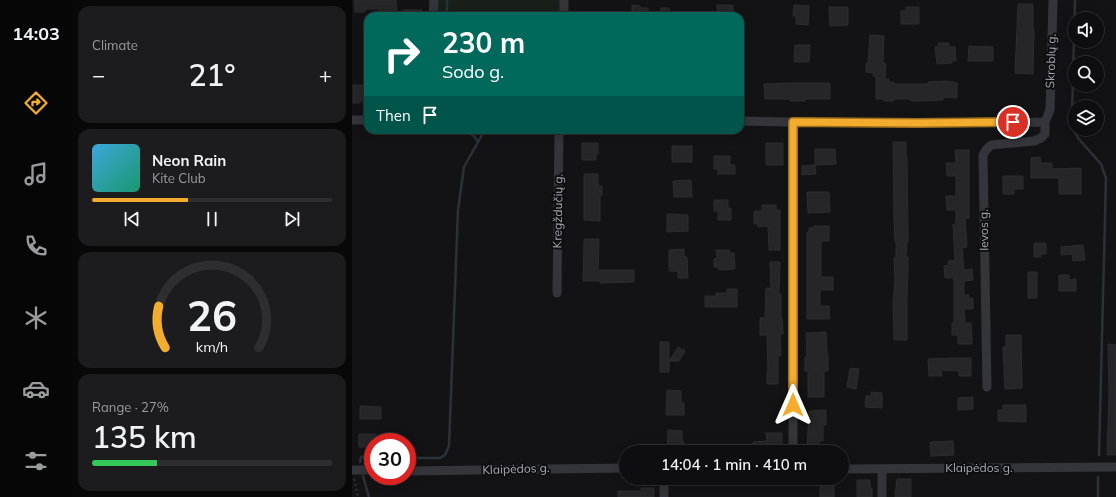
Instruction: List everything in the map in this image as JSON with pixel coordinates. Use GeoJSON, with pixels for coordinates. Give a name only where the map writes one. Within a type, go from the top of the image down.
{"type":"FeatureCollection","features":[{"type":"Feature","properties":{"kind":"street"},"geometry":{"type":"LineString","coordinates":[[434,0],[434,12]]}},
{"type":"Feature","properties":{"kind":"street"},"geometry":{"type":"LineString","coordinates":[[564,0],[564,12]]}},
{"type":"Feature","properties":{"kind":"street","name":"Skroblų g."},"geometry":{"type":"LineString","coordinates":[[1045,122],[1050,110],[1053,0]]}},
{"type":"Feature","properties":{"kind":"street"},"geometry":{"type":"LineString","coordinates":[[352,120],[364,120]]}},
{"type":"Feature","properties":{"kind":"street"},"geometry":{"type":"LineString","coordinates":[[744,121],[918,123],[1045,122]]}},
{"type":"Feature","properties":{"kind":"street"},"geometry":{"type":"LineString","coordinates":[[793,122],[793,445]]}},
{"type":"Feature","properties":{"kind":"street","name":"Ievos g."},"geometry":{"type":"LineString","coordinates":[[987,387],[983,155],[991,145],[1034,141],[1041,138],[1045,134],[1045,122]]}},
{"type":"Feature","properties":{"kind":"street","name":"Kregždučių g."},"geometry":{"type":"LineString","coordinates":[[557,293],[559,134]]}},
{"type":"Feature","properties":{"kind":"street","name":"Klaipėdos g."},"geometry":{"type":"LineString","coordinates":[[849,469],[1116,467]]}},
{"type":"Feature","properties":{"kind":"street","name":"Klaipėdos g."},"geometry":{"type":"LineString","coordinates":[[416,471],[619,468]]}},
{"type":"Feature","properties":{"kind":"street"},"geometry":{"type":"LineString","coordinates":[[882,469],[882,497]]}},
{"type":"Feature","properties":{"kind":"street"},"geometry":{"type":"LineString","coordinates":[[352,470],[364,470]]}},
{"type":"Feature","properties":{"kind":"street"},"geometry":{"type":"LineString","coordinates":[[664,485],[664,497]]}},
{"type":"Feature","properties":{"kind":"path"},"geometry":{"type":"LineString","coordinates":[[352,470],[358,497]]}},
{"type":"Feature","properties":{"kind":"shaded area"},"geometry":{"type":"Polygon","coordinates":[[[434,0],[564,0],[564,12],[433,12],[434,0]]]}},
{"type":"Feature","properties":{"kind":"building"},"geometry":{"type":"Polygon","coordinates":[[[354,0],[396,0],[397,12],[379,12],[379,9],[365,9],[365,12],[355,12],[354,0]]]}},
{"type":"Feature","properties":{"kind":"building"},"geometry":{"type":"Polygon","coordinates":[[[1018,4],[1033,4],[1033,74],[1015,73],[1018,4]]]}},
{"type":"Feature","properties":{"kind":"building"},"geometry":{"type":"Polygon","coordinates":[[[632,5],[640,6],[640,8],[648,8],[648,12],[632,12],[632,5]]]}},
{"type":"Feature","properties":{"kind":"building"},"geometry":{"type":"Polygon","coordinates":[[[717,5],[733,5],[733,12],[718,12],[717,5]]]}},
{"type":"Feature","properties":{"kind":"building"},"geometry":{"type":"Polygon","coordinates":[[[794,5],[809,6],[808,25],[796,24],[796,16],[793,16],[794,5]]]}},
{"type":"Feature","properties":{"kind":"building"},"geometry":{"type":"Polygon","coordinates":[[[829,7],[848,7],[848,25],[830,26],[829,7]]]}},
{"type":"Feature","properties":{"kind":"building"},"geometry":{"type":"Polygon","coordinates":[[[906,7],[919,7],[919,24],[901,24],[901,11],[906,11],[906,7]]]}},
{"type":"Feature","properties":{"kind":"building"},"geometry":{"type":"Polygon","coordinates":[[[661,8],[669,8],[669,12],[661,12],[661,8]]]}},
{"type":"Feature","properties":{"kind":"building"},"geometry":{"type":"Polygon","coordinates":[[[403,10],[422,10],[422,12],[403,12],[403,10]]]}},
{"type":"Feature","properties":{"kind":"building"},"geometry":{"type":"Polygon","coordinates":[[[870,35],[884,36],[883,63],[886,64],[885,79],[889,79],[889,82],[894,82],[894,84],[928,84],[928,82],[946,81],[957,83],[957,98],[946,97],[943,98],[943,100],[920,101],[911,101],[911,99],[894,99],[894,101],[884,101],[884,99],[876,99],[876,76],[873,76],[874,73],[866,72],[870,35]]]}},
{"type":"Feature","properties":{"kind":"building"},"geometry":{"type":"Polygon","coordinates":[[[938,43],[949,43],[949,47],[955,47],[956,61],[951,61],[952,63],[937,64],[935,47],[938,47],[938,43]]]}},
{"type":"Feature","properties":{"kind":"building"},"geometry":{"type":"Polygon","coordinates":[[[795,45],[810,45],[809,62],[794,62],[795,45]]]}},
{"type":"Feature","properties":{"kind":"building"},"geometry":{"type":"Polygon","coordinates":[[[969,46],[993,47],[993,61],[968,61],[969,46]]]}},
{"type":"Feature","properties":{"kind":"building"},"geometry":{"type":"Polygon","coordinates":[[[830,83],[830,99],[805,99],[805,101],[790,101],[790,99],[765,99],[764,84],[830,83]]]}},
{"type":"Feature","properties":{"kind":"building"},"geometry":{"type":"Polygon","coordinates":[[[353,85],[364,85],[364,101],[360,101],[360,103],[353,103],[353,85]]]}},
{"type":"Feature","properties":{"kind":"building"},"geometry":{"type":"Polygon","coordinates":[[[893,142],[906,142],[907,156],[907,340],[894,340],[893,302],[896,242],[894,218],[893,142]]]}},
{"type":"Feature","properties":{"kind":"building"},"geometry":{"type":"Polygon","coordinates":[[[582,143],[598,143],[598,154],[596,154],[596,160],[582,160],[582,143]]]}},
{"type":"Feature","properties":{"kind":"building"},"geometry":{"type":"Polygon","coordinates":[[[766,143],[783,143],[783,165],[766,165],[766,143]]]}},
{"type":"Feature","properties":{"kind":"building"},"geometry":{"type":"Polygon","coordinates":[[[672,146],[692,146],[692,162],[672,162],[672,146]]]}},
{"type":"Feature","properties":{"kind":"building"},"geometry":{"type":"Polygon","coordinates":[[[815,149],[835,149],[836,164],[815,165],[815,149]]]}},
{"type":"Feature","properties":{"kind":"building"},"geometry":{"type":"Polygon","coordinates":[[[955,150],[969,150],[969,218],[965,218],[967,247],[962,248],[964,270],[972,269],[973,280],[964,281],[964,295],[969,295],[969,299],[973,298],[973,309],[964,309],[965,323],[971,323],[972,344],[958,344],[958,335],[952,335],[952,323],[954,323],[954,278],[945,278],[944,266],[949,265],[948,261],[955,260],[953,224],[956,224],[956,210],[947,210],[946,196],[956,196],[956,176],[947,176],[946,163],[956,163],[955,150]]]}},
{"type":"Feature","properties":{"kind":"building"},"geometry":{"type":"Polygon","coordinates":[[[714,156],[730,156],[730,165],[735,165],[735,174],[718,174],[718,169],[714,169],[714,156]]]}},
{"type":"Feature","properties":{"kind":"building"},"geometry":{"type":"Polygon","coordinates":[[[1040,157],[1041,163],[1052,163],[1052,169],[1081,168],[1081,194],[1059,194],[1059,178],[1031,178],[1031,158],[1040,157]]]}},
{"type":"Feature","properties":{"kind":"building"},"geometry":{"type":"Polygon","coordinates":[[[815,165],[816,174],[802,175],[802,166],[815,165]]]}},
{"type":"Feature","properties":{"kind":"building"},"geometry":{"type":"Polygon","coordinates":[[[584,174],[598,174],[598,186],[602,186],[602,195],[600,195],[600,221],[584,220],[584,174]]]}},
{"type":"Feature","properties":{"kind":"building"},"geometry":{"type":"Polygon","coordinates":[[[1003,176],[1023,176],[1023,189],[1014,189],[1014,194],[1003,194],[1003,176]]]}},
{"type":"Feature","properties":{"kind":"building"},"geometry":{"type":"Polygon","coordinates":[[[691,180],[692,197],[674,197],[673,181],[691,180]]]}},
{"type":"Feature","properties":{"kind":"building"},"geometry":{"type":"Polygon","coordinates":[[[807,192],[829,192],[830,212],[808,213],[807,192]]]}},
{"type":"Feature","properties":{"kind":"building"},"geometry":{"type":"Polygon","coordinates":[[[714,200],[728,200],[728,208],[731,208],[731,220],[718,220],[718,211],[714,211],[714,200]]]}},
{"type":"Feature","properties":{"kind":"building"},"geometry":{"type":"Polygon","coordinates":[[[762,205],[776,205],[776,210],[780,210],[780,250],[769,250],[768,226],[758,227],[758,224],[754,224],[754,211],[762,211],[762,205]]]}},
{"type":"Feature","properties":{"kind":"building"},"geometry":{"type":"Polygon","coordinates":[[[667,214],[688,215],[688,231],[667,232],[667,214]]]}},
{"type":"Feature","properties":{"kind":"building"},"geometry":{"type":"Polygon","coordinates":[[[814,226],[829,226],[829,241],[821,241],[821,277],[833,277],[833,290],[820,290],[820,306],[829,306],[830,319],[807,319],[807,232],[809,232],[809,228],[813,228],[814,226]]]}},
{"type":"Feature","properties":{"kind":"building"},"geometry":{"type":"Polygon","coordinates":[[[584,239],[599,239],[598,270],[634,270],[634,282],[600,283],[600,281],[583,281],[584,239]]]}},
{"type":"Feature","properties":{"kind":"building"},"geometry":{"type":"Polygon","coordinates":[[[1034,243],[1046,243],[1046,254],[1040,254],[1041,257],[1034,257],[1034,243]]]}},
{"type":"Feature","properties":{"kind":"building"},"geometry":{"type":"Polygon","coordinates":[[[1083,245],[1085,260],[1073,261],[1072,254],[1061,255],[1061,247],[1083,245]]]}},
{"type":"Feature","properties":{"kind":"building"},"geometry":{"type":"Polygon","coordinates":[[[684,249],[684,257],[687,257],[688,278],[678,278],[678,271],[669,271],[669,250],[684,249]]]}},
{"type":"Feature","properties":{"kind":"building"},"geometry":{"type":"Polygon","coordinates":[[[716,250],[729,250],[730,253],[734,253],[735,269],[719,270],[718,267],[714,267],[714,259],[717,258],[716,250]]]}},
{"type":"Feature","properties":{"kind":"building"},"geometry":{"type":"Polygon","coordinates":[[[770,262],[780,262],[779,294],[781,294],[783,334],[780,334],[781,356],[778,356],[778,384],[767,384],[767,335],[760,335],[760,318],[765,318],[766,288],[771,288],[770,262]]]}},
{"type":"Feature","properties":{"kind":"building"},"geometry":{"type":"Polygon","coordinates":[[[1028,272],[1037,272],[1037,298],[1028,298],[1028,272]]]}},
{"type":"Feature","properties":{"kind":"building"},"geometry":{"type":"Polygon","coordinates":[[[1059,275],[1069,275],[1069,280],[1076,279],[1076,291],[1059,291],[1059,275]]]}},
{"type":"Feature","properties":{"kind":"building"},"geometry":{"type":"Polygon","coordinates":[[[727,289],[737,289],[737,307],[705,307],[705,296],[716,296],[716,293],[727,293],[727,289]]]}},
{"type":"Feature","properties":{"kind":"building"},"geometry":{"type":"Polygon","coordinates":[[[826,332],[828,371],[824,371],[824,397],[808,397],[808,371],[805,371],[805,357],[807,357],[806,333],[826,332]]]}},
{"type":"Feature","properties":{"kind":"building"},"geometry":{"type":"Polygon","coordinates":[[[1006,335],[1021,335],[1022,388],[1005,389],[1003,347],[1006,347],[1006,335]]]}},
{"type":"Feature","properties":{"kind":"building"},"geometry":{"type":"Polygon","coordinates":[[[660,342],[669,342],[669,372],[660,372],[660,342]]]}},
{"type":"Feature","properties":{"kind":"building"},"geometry":{"type":"Polygon","coordinates":[[[1108,344],[1116,345],[1116,455],[1107,455],[1109,395],[1108,344]]]}},
{"type":"Feature","properties":{"kind":"building"},"geometry":{"type":"Polygon","coordinates":[[[678,347],[685,351],[679,361],[669,361],[678,347]]]}},
{"type":"Feature","properties":{"kind":"building"},"geometry":{"type":"Polygon","coordinates":[[[971,358],[971,376],[959,376],[959,371],[941,370],[942,376],[929,376],[928,359],[971,358]]]}},
{"type":"Feature","properties":{"kind":"building"},"geometry":{"type":"Polygon","coordinates":[[[850,368],[859,369],[856,389],[847,387],[850,368]]]}},
{"type":"Feature","properties":{"kind":"building"},"geometry":{"type":"Polygon","coordinates":[[[667,390],[681,391],[681,403],[684,403],[684,415],[666,415],[667,390]]]}},
{"type":"Feature","properties":{"kind":"building"},"geometry":{"type":"Polygon","coordinates":[[[871,392],[882,393],[882,408],[865,407],[866,396],[871,396],[871,392]]]}},
{"type":"Feature","properties":{"kind":"building"},"geometry":{"type":"Polygon","coordinates":[[[973,397],[973,409],[958,410],[958,398],[973,397]]]}},
{"type":"Feature","properties":{"kind":"building"},"geometry":{"type":"Polygon","coordinates":[[[1003,405],[1026,405],[1026,422],[998,421],[998,410],[1003,410],[1003,405]]]}},
{"type":"Feature","properties":{"kind":"building"},"geometry":{"type":"Polygon","coordinates":[[[360,406],[381,407],[381,419],[360,419],[360,406]]]}},
{"type":"Feature","properties":{"kind":"building"},"geometry":{"type":"Polygon","coordinates":[[[826,410],[826,425],[823,425],[823,441],[819,441],[819,445],[807,445],[809,411],[826,410]]]}},
{"type":"Feature","properties":{"kind":"building"},"geometry":{"type":"Polygon","coordinates":[[[668,430],[682,431],[682,442],[684,442],[684,445],[667,445],[668,430]]]}},
{"type":"Feature","properties":{"kind":"building"},"geometry":{"type":"Polygon","coordinates":[[[766,433],[782,433],[782,445],[753,445],[753,442],[767,441],[766,433]]]}},
{"type":"Feature","properties":{"kind":"building"},"geometry":{"type":"Polygon","coordinates":[[[359,434],[364,434],[364,447],[359,447],[359,434]]]}},
{"type":"Feature","properties":{"kind":"building"},"geometry":{"type":"Polygon","coordinates":[[[953,441],[954,455],[931,456],[930,442],[953,441]]]}},
{"type":"Feature","properties":{"kind":"building"},"geometry":{"type":"Polygon","coordinates":[[[897,479],[911,479],[911,497],[895,497],[897,479]]]}},
{"type":"Feature","properties":{"kind":"building"},"geometry":{"type":"Polygon","coordinates":[[[857,480],[870,480],[872,497],[857,497],[857,480]]]}},
{"type":"Feature","properties":{"kind":"building"},"geometry":{"type":"Polygon","coordinates":[[[820,485],[834,485],[834,497],[820,497],[820,485]]]}},
{"type":"Feature","properties":{"kind":"building"},"geometry":{"type":"Polygon","coordinates":[[[641,488],[654,488],[654,497],[618,497],[618,491],[641,491],[641,488]]]}},
{"type":"Feature","properties":{"kind":"waterway"},"geometry":{"type":"LineString","coordinates":[[447,0],[447,12]]}},
{"type":"Feature","properties":{"kind":"waterway"},"geometry":{"type":"LineString","coordinates":[[1072,100],[1075,0]]}},
{"type":"Feature","properties":{"kind":"waterway"},"geometry":{"type":"LineString","coordinates":[[470,134],[474,136],[478,142]]}},
{"type":"Feature","properties":{"kind":"waterway"},"geometry":{"type":"LineString","coordinates":[[416,458],[440,458],[445,455],[449,446],[458,210],[464,167],[482,134]]}},
{"type":"Feature","properties":{"kind":"waterway"},"geometry":{"type":"LineString","coordinates":[[1077,136],[1101,164],[1106,178],[1099,455]]}},
{"type":"Feature","properties":{"kind":"waterway"},"geometry":{"type":"LineString","coordinates":[[360,462],[361,457],[364,457]]}},
{"type":"Feature","properties":{"kind":"waterway"},"geometry":{"type":"LineString","coordinates":[[363,476],[369,497]]}},
{"type":"Feature","properties":{"kind":"waterway"},"geometry":{"type":"LineString","coordinates":[[1098,477],[1098,497]]}},
{"type":"Feature","properties":{"kind":"route"},"geometry":{"type":"LineString","coordinates":[[793,405],[793,122],[1013,122]]}}]}
